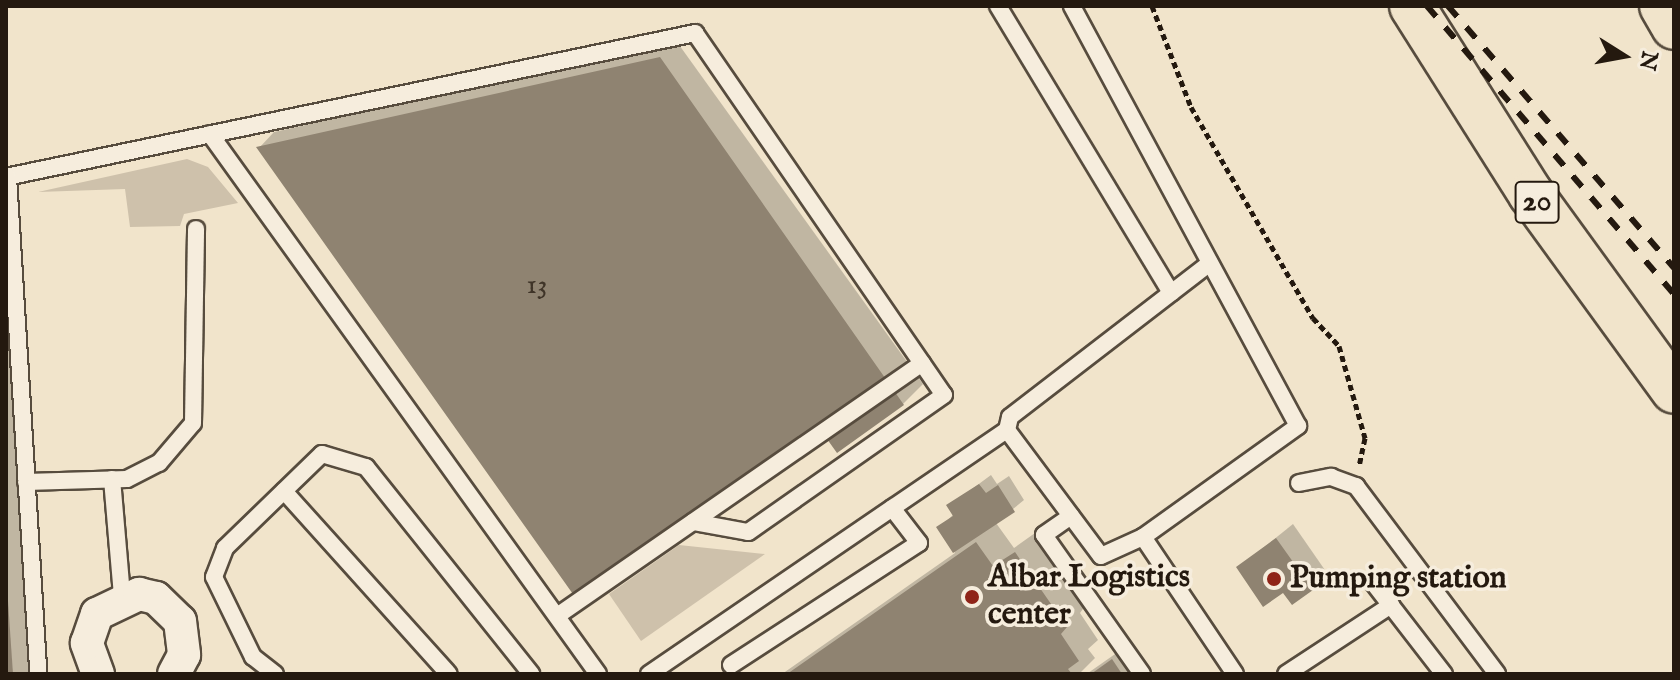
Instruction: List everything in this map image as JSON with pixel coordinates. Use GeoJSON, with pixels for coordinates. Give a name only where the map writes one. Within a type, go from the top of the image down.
{"type":"FeatureCollection","features":[{"type":"Feature","properties":{"kind":"highway","name":"20"},"geometry":{"type":"LineString","coordinates":[[1412,6],[1531,194],[1674,391]]}},
{"type":"Feature","properties":{"kind":"highway"},"geometry":{"type":"LineString","coordinates":[[1662,6],[1674,27]]}},
{"type":"Feature","properties":{"kind":"street"},"geometry":{"type":"LineString","coordinates":[[98,674],[89,659],[90,628],[122,596],[156,598],[180,621],[184,655],[174,674]]}},
{"type":"Feature","properties":{"kind":"lane"},"geometry":{"type":"LineString","coordinates":[[998,6],[1171,293]]}},
{"type":"Feature","properties":{"kind":"lane"},"geometry":{"type":"LineString","coordinates":[[1007,430],[1101,556],[1143,537],[1298,426],[1072,6]]}},
{"type":"Feature","properties":{"kind":"lane"},"geometry":{"type":"LineString","coordinates":[[38,674],[7,177],[695,33],[944,395],[748,532],[693,522]]}},
{"type":"Feature","properties":{"kind":"lane"},"geometry":{"type":"LineString","coordinates":[[210,134],[598,674]]}},
{"type":"Feature","properties":{"kind":"lane"},"geometry":{"type":"LineString","coordinates":[[26,482],[112,479],[159,463],[193,423],[196,229]]}},
{"type":"Feature","properties":{"kind":"lane"},"geometry":{"type":"LineString","coordinates":[[649,674],[1007,430],[1010,417],[1210,263]]}},
{"type":"Feature","properties":{"kind":"lane"},"geometry":{"type":"LineString","coordinates":[[557,616],[922,363]]}},
{"type":"Feature","properties":{"kind":"lane"},"geometry":{"type":"LineString","coordinates":[[275,674],[253,657],[214,577],[225,548],[322,454],[366,467],[531,674]]}},
{"type":"Feature","properties":{"kind":"lane"},"geometry":{"type":"LineString","coordinates":[[1299,483],[1331,477],[1356,486],[1497,674]]}},
{"type":"Feature","properties":{"kind":"lane"},"geometry":{"type":"LineString","coordinates":[[112,479],[122,596]]}},
{"type":"Feature","properties":{"kind":"lane"},"geometry":{"type":"LineString","coordinates":[[284,491],[449,674]]}},
{"type":"Feature","properties":{"kind":"lane"},"geometry":{"type":"LineString","coordinates":[[731,665],[919,543],[892,508]]}},
{"type":"Feature","properties":{"kind":"lane"},"geometry":{"type":"LineString","coordinates":[[1071,516],[1044,535],[1142,674]]}},
{"type":"Feature","properties":{"kind":"lane"},"geometry":{"type":"LineString","coordinates":[[1143,537],[1235,674]]}},
{"type":"Feature","properties":{"kind":"lane"},"geometry":{"type":"LineString","coordinates":[[1372,581],[1444,674]]}},
{"type":"Feature","properties":{"kind":"lane"},"geometry":{"type":"LineString","coordinates":[[1286,674],[1391,605]]}},
{"type":"Feature","properties":{"kind":"path"},"geometry":{"type":"LineString","coordinates":[[1152,6],[1191,107],[1313,318],[1339,346],[1365,438],[1356,486]]}},
{"type":"Feature","properties":{"kind":"shaded area"},"geometry":{"type":"Polygon","coordinates":[[[187,159],[208,167],[238,203],[184,214],[180,226],[130,227],[125,189],[38,192],[187,159]]]}},
{"type":"Feature","properties":{"kind":"shaded area"},"geometry":{"type":"Polygon","coordinates":[[[679,545],[765,554],[641,641],[609,594],[679,545]]]}},
{"type":"Feature","properties":{"kind":"building"},"geometry":{"type":"Polygon","coordinates":[[[660,57],[904,405],[837,453],[817,425],[575,597],[256,147],[660,57]]]}},
{"type":"Feature","properties":{"kind":"building"},"geometry":{"type":"Polygon","coordinates":[[[979,484],[986,493],[998,485],[1015,512],[953,553],[936,527],[953,516],[946,505],[979,484]]]}},
{"type":"Feature","properties":{"kind":"building","name":"Pumping station"},"geometry":{"type":"Polygon","coordinates":[[[1276,538],[1313,590],[1292,605],[1283,593],[1263,607],[1236,567],[1276,538]]]}},
{"type":"Feature","properties":{"kind":"building","name":"Albar Logistics center"},"geometry":{"type":"Polygon","coordinates":[[[976,542],[993,566],[1015,552],[1067,627],[1061,634],[1079,661],[1068,669],[1072,674],[787,674],[976,542]]]}},
{"type":"Feature","properties":{"kind":"building"},"geometry":{"type":"Polygon","coordinates":[[[8,601],[13,674],[6,674],[8,601]]]}},
{"type":"Feature","properties":{"kind":"building"},"geometry":{"type":"Polygon","coordinates":[[[1112,659],[1122,674],[1091,674],[1112,659]]]}},
{"type":"Feature","properties":{"kind":"railway"},"geometry":{"type":"LineString","coordinates":[[1427,6],[1674,294]]}},
{"type":"Feature","properties":{"kind":"railway"},"geometry":{"type":"LineString","coordinates":[[1448,6],[1674,268]]}},
{"type":"Feature","properties":{"kind":"place","name":"Pumping station"},"geometry":{"type":"Point","coordinates":[1274,579]}},
{"type":"Feature","properties":{"kind":"place","name":"Albar Logistics center"},"geometry":{"type":"Point","coordinates":[972,597]}}]}
